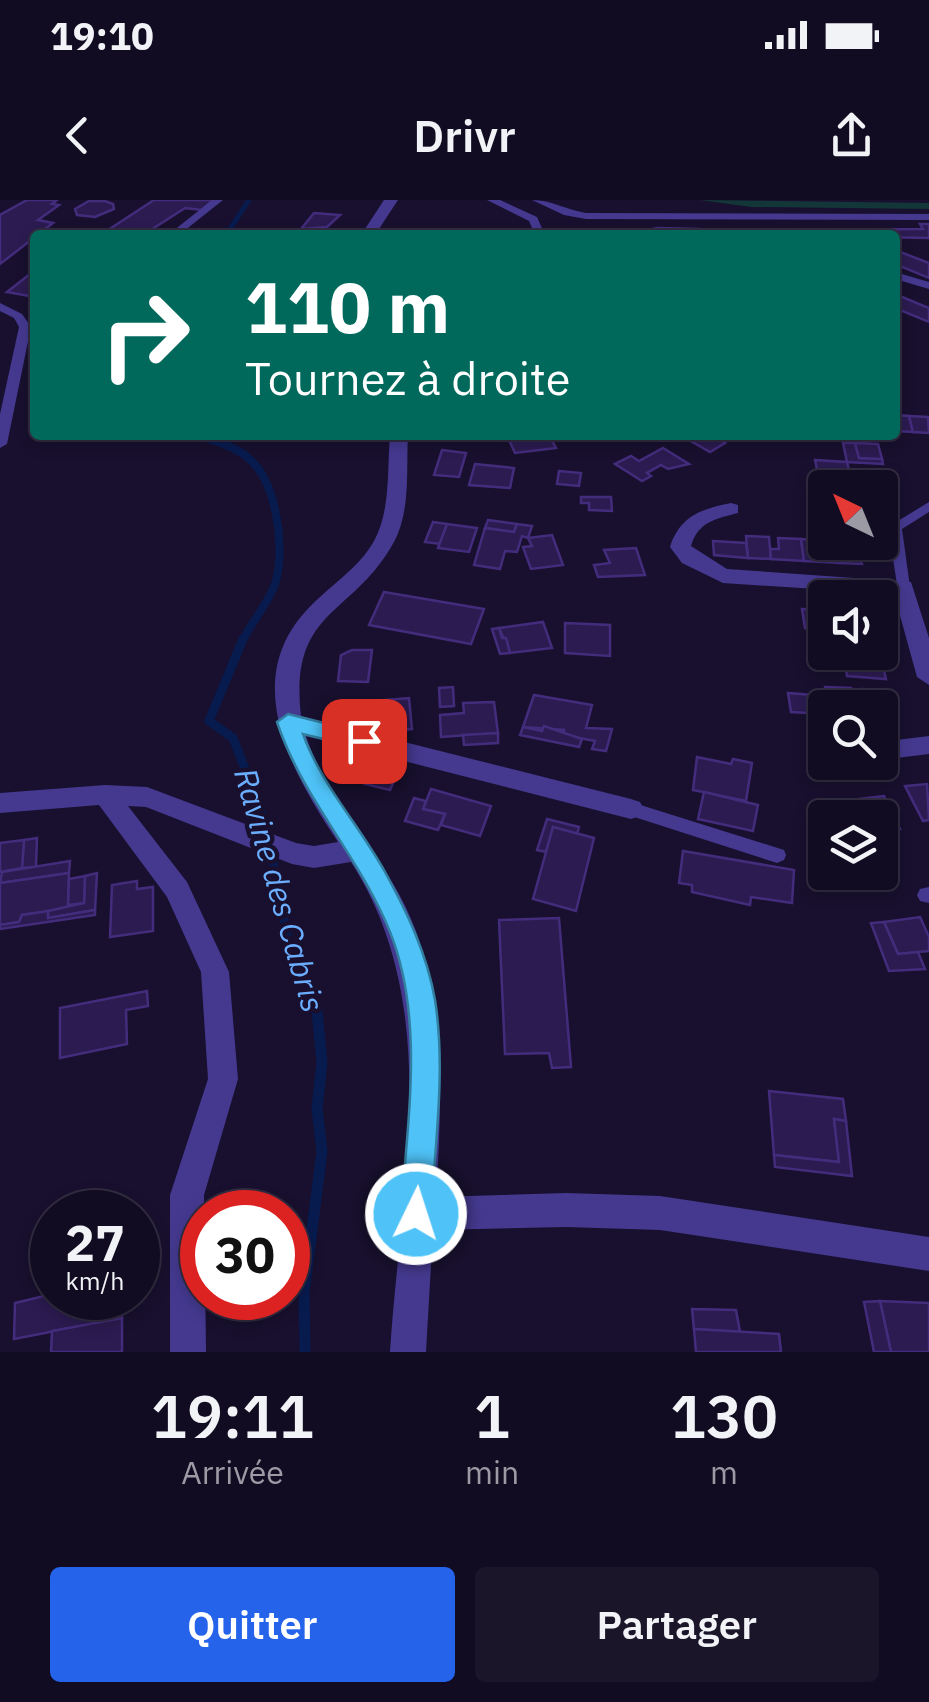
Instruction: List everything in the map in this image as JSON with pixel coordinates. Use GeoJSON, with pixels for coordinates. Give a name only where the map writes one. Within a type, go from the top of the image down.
{"type":"FeatureCollection","features":[{"type":"Feature","properties":{"kind":"street"},"geometry":{"type":"LineString","coordinates":[[371,230],[390,200]]}},
{"type":"Feature","properties":{"kind":"street"},"geometry":{"type":"LineString","coordinates":[[399,440],[392,521],[387,537],[378,552],[320,606],[304,628],[288,669],[288,722],[300,757],[358,850],[403,933],[422,1000],[425,1073],[408,1352]]}},
{"type":"Feature","properties":{"kind":"street"},"geometry":{"type":"LineString","coordinates":[[731,509],[704,514],[684,532],[680,546],[707,569],[723,576],[929,589]]}},
{"type":"Feature","properties":{"kind":"street"},"geometry":{"type":"LineString","coordinates":[[903,586],[929,677]]}},
{"type":"Feature","properties":{"kind":"street"},"geometry":{"type":"LineString","coordinates":[[288,722],[632,809]]}},
{"type":"Feature","properties":{"kind":"street"},"geometry":{"type":"LineString","coordinates":[[898,749],[929,745]]}},
{"type":"Feature","properties":{"kind":"street"},"geometry":{"type":"LineString","coordinates":[[0,802],[105,795],[147,797],[292,853],[314,857],[358,850]]}},
{"type":"Feature","properties":{"kind":"street"},"geometry":{"type":"LineString","coordinates":[[105,795],[177,890],[215,972],[223,1078],[187,1195],[188,1352]]}},
{"type":"Feature","properties":{"kind":"street"},"geometry":{"type":"LineString","coordinates":[[416,1214],[566,1210],[660,1214],[929,1254]]}},
{"type":"Feature","properties":{"kind":"lane"},"geometry":{"type":"LineString","coordinates":[[179,230],[218,200]]}},
{"type":"Feature","properties":{"kind":"lane"},"geometry":{"type":"LineString","coordinates":[[492,200],[533,219],[538,230]]}},
{"type":"Feature","properties":{"kind":"lane"},"geometry":{"type":"LineString","coordinates":[[537,200],[567,213],[586,216],[929,218]]}},
{"type":"Feature","properties":{"kind":"lane"},"geometry":{"type":"LineString","coordinates":[[900,277],[929,286]]}},
{"type":"Feature","properties":{"kind":"lane"},"geometry":{"type":"LineString","coordinates":[[0,306],[30,325],[0,444]]}},
{"type":"Feature","properties":{"kind":"lane"},"geometry":{"type":"LineString","coordinates":[[903,586],[894,527],[929,506]]}},
{"type":"Feature","properties":{"kind":"lane"},"geometry":{"type":"LineString","coordinates":[[632,809],[777,855]]}},
{"type":"Feature","properties":{"kind":"green space"},"geometry":{"type":"Polygon","coordinates":[[[700,200],[929,203],[929,209],[751,207],[700,200]]]}},
{"type":"Feature","properties":{"kind":"building"},"geometry":{"type":"Polygon","coordinates":[[[27,200],[57,200],[52,204],[59,205],[38,220],[53,223],[44,230],[30,230],[30,241],[0,264],[0,215],[27,200]]]}},
{"type":"Feature","properties":{"kind":"building"},"geometry":{"type":"Polygon","coordinates":[[[154,200],[213,200],[202,210],[185,208],[151,230],[108,230],[154,200]]]}},
{"type":"Feature","properties":{"kind":"building"},"geometry":{"type":"Polygon","coordinates":[[[89,201],[105,201],[113,204],[114,209],[95,217],[77,215],[75,209],[89,201]]]}},
{"type":"Feature","properties":{"kind":"building"},"geometry":{"type":"Polygon","coordinates":[[[314,213],[340,215],[327,227],[301,229],[314,213]]]}},
{"type":"Feature","properties":{"kind":"building"},"geometry":{"type":"Polygon","coordinates":[[[920,224],[929,224],[929,238],[900,237],[900,230],[759,230],[923,229],[920,224]]]}},
{"type":"Feature","properties":{"kind":"building"},"geometry":{"type":"Polygon","coordinates":[[[657,228],[699,230],[649,230],[657,228]]]}},
{"type":"Feature","properties":{"kind":"building"},"geometry":{"type":"Polygon","coordinates":[[[900,252],[929,263],[929,278],[900,266],[900,252]]]}},
{"type":"Feature","properties":{"kind":"building"},"geometry":{"type":"Polygon","coordinates":[[[30,274],[30,296],[7,292],[30,274]]]}},
{"type":"Feature","properties":{"kind":"building"},"geometry":{"type":"Polygon","coordinates":[[[900,296],[929,308],[929,322],[900,310],[900,296]]]}},
{"type":"Feature","properties":{"kind":"building"},"geometry":{"type":"Polygon","coordinates":[[[900,415],[909,416],[913,432],[900,431],[900,415]]]}},
{"type":"Feature","properties":{"kind":"building"},"geometry":{"type":"Polygon","coordinates":[[[909,416],[928,417],[929,433],[913,432],[909,416]]]}},
{"type":"Feature","properties":{"kind":"building"},"geometry":{"type":"Polygon","coordinates":[[[509,440],[552,440],[556,448],[515,453],[509,440]]]}},
{"type":"Feature","properties":{"kind":"building"},"geometry":{"type":"Polygon","coordinates":[[[689,440],[725,443],[710,452],[689,440]]]}},
{"type":"Feature","properties":{"kind":"building"},"geometry":{"type":"Polygon","coordinates":[[[843,443],[855,443],[859,458],[882,459],[883,464],[847,462],[843,443]]]}},
{"type":"Feature","properties":{"kind":"building"},"geometry":{"type":"Polygon","coordinates":[[[855,443],[878,444],[882,459],[859,458],[855,443]]]}},
{"type":"Feature","properties":{"kind":"building"},"geometry":{"type":"Polygon","coordinates":[[[663,448],[689,464],[668,469],[661,465],[642,481],[615,464],[631,456],[639,461],[663,448]]]}},
{"type":"Feature","properties":{"kind":"building"},"geometry":{"type":"Polygon","coordinates":[[[442,450],[466,453],[459,477],[434,475],[442,450]]]}},
{"type":"Feature","properties":{"kind":"building"},"geometry":{"type":"Polygon","coordinates":[[[815,460],[847,462],[849,470],[817,470],[815,460]]]}},
{"type":"Feature","properties":{"kind":"building"},"geometry":{"type":"Polygon","coordinates":[[[475,464],[514,468],[510,488],[469,485],[475,464]]]}},
{"type":"Feature","properties":{"kind":"building"},"geometry":{"type":"Polygon","coordinates":[[[559,471],[581,473],[579,486],[557,484],[559,471]]]}},
{"type":"Feature","properties":{"kind":"building"},"geometry":{"type":"Polygon","coordinates":[[[581,497],[611,497],[612,511],[589,510],[589,503],[581,503],[581,497]]]}},
{"type":"Feature","properties":{"kind":"building"},"geometry":{"type":"Polygon","coordinates":[[[488,520],[517,524],[514,532],[485,528],[488,520]]]}},
{"type":"Feature","properties":{"kind":"building"},"geometry":{"type":"Polygon","coordinates":[[[433,522],[447,524],[440,544],[425,542],[433,522]]]}},
{"type":"Feature","properties":{"kind":"building"},"geometry":{"type":"Polygon","coordinates":[[[447,524],[477,528],[469,552],[438,548],[447,524]]]}},
{"type":"Feature","properties":{"kind":"building"},"geometry":{"type":"Polygon","coordinates":[[[517,524],[532,526],[528,538],[522,536],[517,552],[505,551],[500,569],[474,565],[485,528],[514,532],[517,524]]]}},
{"type":"Feature","properties":{"kind":"building"},"geometry":{"type":"Polygon","coordinates":[[[552,535],[563,565],[531,569],[523,547],[532,546],[528,538],[552,535]]]}},
{"type":"Feature","properties":{"kind":"building"},"geometry":{"type":"Polygon","coordinates":[[[746,536],[769,537],[771,559],[748,558],[746,536]]]}},
{"type":"Feature","properties":{"kind":"building"},"geometry":{"type":"Polygon","coordinates":[[[778,538],[801,539],[804,561],[771,559],[770,549],[779,549],[778,538]]]}},
{"type":"Feature","properties":{"kind":"building"},"geometry":{"type":"Polygon","coordinates":[[[801,539],[808,540],[808,560],[838,563],[804,561],[801,539]]]}},
{"type":"Feature","properties":{"kind":"building"},"geometry":{"type":"Polygon","coordinates":[[[713,541],[746,543],[748,558],[714,555],[713,541]]]}},
{"type":"Feature","properties":{"kind":"building"},"geometry":{"type":"Polygon","coordinates":[[[636,548],[645,575],[598,577],[594,565],[610,563],[604,550],[636,548]]]}},
{"type":"Feature","properties":{"kind":"building"},"geometry":{"type":"Polygon","coordinates":[[[837,560],[861,560],[862,564],[837,560]]]}},
{"type":"Feature","properties":{"kind":"building"},"geometry":{"type":"Polygon","coordinates":[[[384,592],[484,609],[471,644],[369,625],[384,592]]]}},
{"type":"Feature","properties":{"kind":"building"},"geometry":{"type":"Polygon","coordinates":[[[802,609],[808,609],[805,628],[802,609]]]}},
{"type":"Feature","properties":{"kind":"building"},"geometry":{"type":"Polygon","coordinates":[[[543,622],[552,648],[510,653],[499,628],[543,622]]]}},
{"type":"Feature","properties":{"kind":"building"},"geometry":{"type":"Polygon","coordinates":[[[565,623],[610,625],[610,656],[565,653],[565,623]]]}},
{"type":"Feature","properties":{"kind":"building"},"geometry":{"type":"Polygon","coordinates":[[[499,628],[510,653],[500,654],[492,629],[499,628]]]}},
{"type":"Feature","properties":{"kind":"building"},"geometry":{"type":"Polygon","coordinates":[[[352,650],[372,650],[368,682],[338,681],[341,655],[352,650]]]}},
{"type":"Feature","properties":{"kind":"building"},"geometry":{"type":"Polygon","coordinates":[[[846,670],[884,670],[886,679],[847,676],[846,670]]]}},
{"type":"Feature","properties":{"kind":"building"},"geometry":{"type":"Polygon","coordinates":[[[453,687],[454,706],[440,707],[439,688],[453,687]]]}},
{"type":"Feature","properties":{"kind":"building"},"geometry":{"type":"Polygon","coordinates":[[[825,687],[851,690],[825,690],[825,687]]]}},
{"type":"Feature","properties":{"kind":"building"},"geometry":{"type":"Polygon","coordinates":[[[788,693],[808,695],[808,713],[791,712],[788,693]]]}},
{"type":"Feature","properties":{"kind":"building"},"geometry":{"type":"Polygon","coordinates":[[[534,695],[592,705],[586,728],[612,729],[606,751],[592,749],[595,741],[563,735],[564,730],[523,727],[534,695]]]}},
{"type":"Feature","properties":{"kind":"building"},"geometry":{"type":"Polygon","coordinates":[[[409,698],[412,729],[365,733],[365,723],[349,724],[348,703],[409,698]]]}},
{"type":"Feature","properties":{"kind":"building"},"geometry":{"type":"Polygon","coordinates":[[[494,702],[498,733],[441,737],[440,715],[464,713],[463,703],[494,702]]]}},
{"type":"Feature","properties":{"kind":"building"},"geometry":{"type":"Polygon","coordinates":[[[544,726],[582,739],[579,747],[520,735],[523,727],[542,731],[544,726]]]}},
{"type":"Feature","properties":{"kind":"building"},"geometry":{"type":"Polygon","coordinates":[[[498,733],[498,743],[464,745],[463,735],[498,733]]]}},
{"type":"Feature","properties":{"kind":"building"},"geometry":{"type":"Polygon","coordinates":[[[697,757],[731,764],[733,759],[752,763],[746,801],[693,790],[697,757]]]}},
{"type":"Feature","properties":{"kind":"building"},"geometry":{"type":"Polygon","coordinates":[[[375,762],[400,768],[390,790],[365,784],[375,762]]]}},
{"type":"Feature","properties":{"kind":"building"},"geometry":{"type":"Polygon","coordinates":[[[927,784],[929,820],[923,821],[905,786],[927,784]]]}},
{"type":"Feature","properties":{"kind":"building"},"geometry":{"type":"Polygon","coordinates":[[[431,789],[491,806],[480,836],[441,825],[445,814],[423,809],[431,789]]]}},
{"type":"Feature","properties":{"kind":"building"},"geometry":{"type":"Polygon","coordinates":[[[704,792],[758,805],[753,831],[698,819],[704,792]]]}},
{"type":"Feature","properties":{"kind":"building"},"geometry":{"type":"Polygon","coordinates":[[[884,796],[886,800],[850,800],[884,796]]]}},
{"type":"Feature","properties":{"kind":"building"},"geometry":{"type":"Polygon","coordinates":[[[414,798],[426,801],[423,809],[445,814],[438,830],[405,821],[414,798]]]}},
{"type":"Feature","properties":{"kind":"building"},"geometry":{"type":"Polygon","coordinates":[[[547,819],[579,827],[577,834],[553,827],[546,852],[537,850],[547,819]]]}},
{"type":"Feature","properties":{"kind":"building"},"geometry":{"type":"Polygon","coordinates":[[[553,827],[594,838],[576,911],[533,899],[553,827]]]}},
{"type":"Feature","properties":{"kind":"building"},"geometry":{"type":"Polygon","coordinates":[[[37,838],[36,867],[22,868],[24,840],[37,838]]]}},
{"type":"Feature","properties":{"kind":"building"},"geometry":{"type":"Polygon","coordinates":[[[24,840],[22,868],[0,872],[0,843],[24,840]]]}},
{"type":"Feature","properties":{"kind":"building"},"geometry":{"type":"Polygon","coordinates":[[[683,851],[794,870],[792,903],[751,897],[750,905],[692,892],[692,885],[679,883],[683,851]]]}},
{"type":"Feature","properties":{"kind":"building"},"geometry":{"type":"Polygon","coordinates":[[[70,861],[69,873],[0,883],[2,872],[70,861]]]}},
{"type":"Feature","properties":{"kind":"building"},"geometry":{"type":"Polygon","coordinates":[[[69,873],[68,909],[22,915],[19,922],[0,925],[0,883],[69,873]]]}},
{"type":"Feature","properties":{"kind":"building"},"geometry":{"type":"Polygon","coordinates":[[[97,873],[95,910],[48,918],[48,911],[84,903],[85,876],[97,873]]]}},
{"type":"Feature","properties":{"kind":"building"},"geometry":{"type":"Polygon","coordinates":[[[85,876],[84,903],[68,905],[69,879],[85,876]]]}},
{"type":"Feature","properties":{"kind":"building"},"geometry":{"type":"Polygon","coordinates":[[[137,881],[137,889],[153,887],[153,931],[110,937],[112,885],[137,881]]]}},
{"type":"Feature","properties":{"kind":"building"},"geometry":{"type":"Polygon","coordinates":[[[95,910],[95,915],[0,929],[0,925],[19,922],[22,915],[48,911],[48,918],[95,910]]]}},
{"type":"Feature","properties":{"kind":"building"},"geometry":{"type":"Polygon","coordinates":[[[920,917],[929,937],[929,951],[898,954],[884,922],[920,917]]]}},
{"type":"Feature","properties":{"kind":"building"},"geometry":{"type":"Polygon","coordinates":[[[559,918],[571,1067],[552,1068],[549,1053],[505,1054],[499,920],[559,918]]]}},
{"type":"Feature","properties":{"kind":"building"},"geometry":{"type":"Polygon","coordinates":[[[884,922],[898,954],[918,952],[925,969],[889,971],[871,923],[884,922]]]}},
{"type":"Feature","properties":{"kind":"building"},"geometry":{"type":"Polygon","coordinates":[[[147,991],[148,1006],[126,1010],[127,1044],[60,1058],[60,1008],[147,991]]]}},
{"type":"Feature","properties":{"kind":"building"},"geometry":{"type":"Polygon","coordinates":[[[769,1091],[843,1099],[846,1121],[834,1119],[839,1162],[774,1155],[769,1091]]]}},
{"type":"Feature","properties":{"kind":"building"},"geometry":{"type":"Polygon","coordinates":[[[834,1119],[846,1121],[852,1176],[775,1167],[774,1155],[839,1162],[834,1119]]]}},
{"type":"Feature","properties":{"kind":"building"},"geometry":{"type":"Polygon","coordinates":[[[30,1299],[30,1320],[112,1320],[14,1339],[15,1303],[30,1299]]]}},
{"type":"Feature","properties":{"kind":"building"},"geometry":{"type":"Polygon","coordinates":[[[880,1301],[929,1303],[929,1352],[891,1352],[880,1301]]]}},
{"type":"Feature","properties":{"kind":"building"},"geometry":{"type":"Polygon","coordinates":[[[880,1301],[891,1352],[874,1352],[864,1302],[880,1301]]]}},
{"type":"Feature","properties":{"kind":"building"},"geometry":{"type":"Polygon","coordinates":[[[692,1309],[736,1310],[740,1332],[694,1329],[692,1309]]]}},
{"type":"Feature","properties":{"kind":"building"},"geometry":{"type":"Polygon","coordinates":[[[122,1320],[122,1352],[51,1352],[52,1331],[122,1320]]]}},
{"type":"Feature","properties":{"kind":"building"},"geometry":{"type":"Polygon","coordinates":[[[694,1329],[779,1334],[781,1352],[696,1352],[694,1329]]]}},
{"type":"Feature","properties":{"kind":"waterway","name":"Ravine des Cabris"},"geometry":{"type":"LineString","coordinates":[[229,230],[249,200]]}},
{"type":"Feature","properties":{"kind":"waterway","name":"Ravine des Cabris"},"geometry":{"type":"LineString","coordinates":[[211,440],[229,446],[257,467],[271,496],[279,532],[276,581],[242,642]]}},
{"type":"Feature","properties":{"kind":"waterway","name":"Ravine des Cabris"},"geometry":{"type":"LineString","coordinates":[[243,639],[209,721],[233,738],[265,821],[291,955]]}},
{"type":"Feature","properties":{"kind":"waterway","name":"Ravine des Cabris"},"geometry":{"type":"LineString","coordinates":[[291,953],[317,1011],[322,1063],[317,1108],[322,1151],[304,1293],[305,1352]]}},
{"type":"Feature","properties":{"kind":"route"},"geometry":{"type":"LineString","coordinates":[[364,741],[288,722],[300,757],[374,875],[403,933],[422,1000],[425,1073],[416,1214]]}}]}
